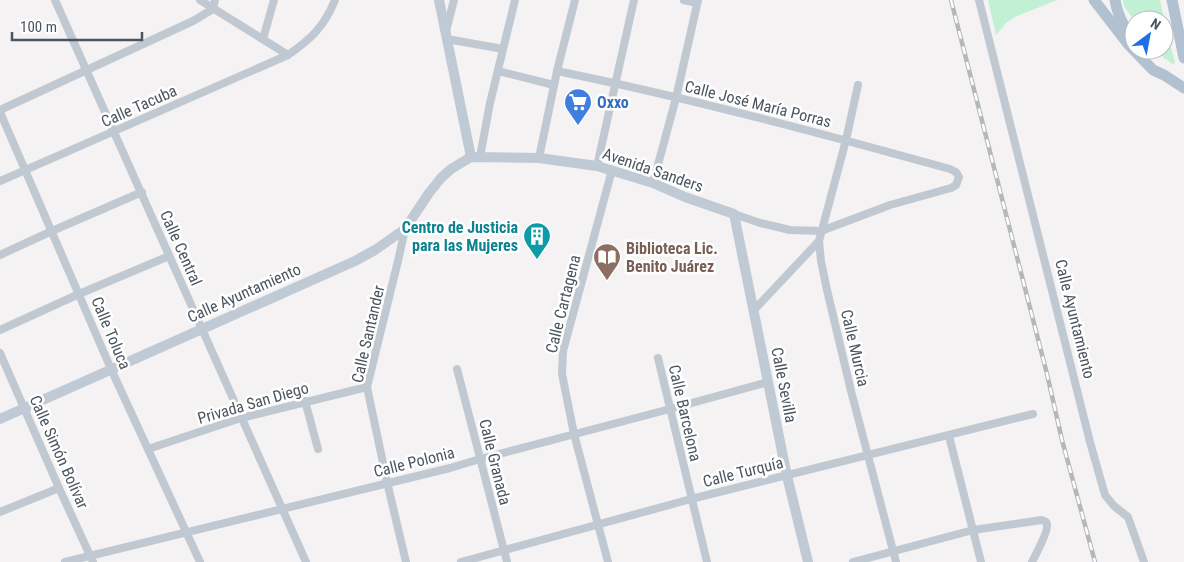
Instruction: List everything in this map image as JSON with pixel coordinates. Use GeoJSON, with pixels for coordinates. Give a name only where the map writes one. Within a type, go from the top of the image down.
{"type":"FeatureCollection","features":[{"type":"Feature","properties":{"kind":"main road"},"geometry":{"type":"LineString","coordinates":[[439,0],[476,157]]}},
{"type":"Feature","properties":{"kind":"main road"},"geometry":{"type":"LineString","coordinates":[[1094,0],[1128,44],[1153,70],[1184,88]]}},
{"type":"Feature","properties":{"kind":"main road"},"geometry":{"type":"LineString","coordinates":[[1102,0],[1124,26]]}},
{"type":"Feature","properties":{"kind":"main road"},"geometry":{"type":"LineString","coordinates":[[1115,0],[1116,10],[1124,25]]}},
{"type":"Feature","properties":{"kind":"main road"},"geometry":{"type":"LineString","coordinates":[[1172,0],[1184,58]]}},
{"type":"Feature","properties":{"kind":"main road"},"geometry":{"type":"LineString","coordinates":[[1150,60],[1164,75]]}},
{"type":"Feature","properties":{"kind":"main road","name":"Avenida Sanders"},"geometry":{"type":"LineString","coordinates":[[476,157],[539,158],[598,166],[653,183],[685,197],[734,214]]}},
{"type":"Feature","properties":{"kind":"main road","name":"Calle Ayuntamiento"},"geometry":{"type":"LineString","coordinates":[[0,419],[355,261],[375,250],[405,229],[429,193],[451,169],[476,157]]}},
{"type":"Feature","properties":{"kind":"main road","name":"Calle Sevilla"},"geometry":{"type":"LineString","coordinates":[[734,214],[787,476],[808,562]]}},
{"type":"Feature","properties":{"kind":"street","name":"Calle Central"},"geometry":{"type":"LineString","coordinates":[[55,0],[306,562]]}},
{"type":"Feature","properties":{"kind":"street"},"geometry":{"type":"LineString","coordinates":[[200,0],[288,55]]}},
{"type":"Feature","properties":{"kind":"street"},"geometry":{"type":"LineString","coordinates":[[0,111],[193,20],[213,9],[215,0]]}},
{"type":"Feature","properties":{"kind":"street"},"geometry":{"type":"LineString","coordinates":[[264,39],[274,0]]}},
{"type":"Feature","properties":{"kind":"street","name":"Calle Tacuba"},"geometry":{"type":"LineString","coordinates":[[0,181],[288,55],[312,37],[335,0]]}},
{"type":"Feature","properties":{"kind":"street"},"geometry":{"type":"LineString","coordinates":[[454,0],[447,35],[503,49]]}},
{"type":"Feature","properties":{"kind":"street"},"geometry":{"type":"LineString","coordinates":[[476,157],[514,0]]}},
{"type":"Feature","properties":{"kind":"street"},"geometry":{"type":"LineString","coordinates":[[539,158],[557,71],[575,0]]}},
{"type":"Feature","properties":{"kind":"street"},"geometry":{"type":"LineString","coordinates":[[598,166],[634,0]]}},
{"type":"Feature","properties":{"kind":"street"},"geometry":{"type":"LineString","coordinates":[[653,183],[676,98],[697,1],[684,0]]}},
{"type":"Feature","properties":{"kind":"street","name":"Calle Ayuntamiento"},"geometry":{"type":"LineString","coordinates":[[978,0],[1105,495],[1114,506],[1128,517],[1144,562]]}},
{"type":"Feature","properties":{"kind":"street"},"geometry":{"type":"LineString","coordinates":[[498,70],[554,85]]}},
{"type":"Feature","properties":{"kind":"street","name":"Calle José María Porras"},"geometry":{"type":"LineString","coordinates":[[557,71],[615,83],[846,140],[950,169],[956,172],[959,177],[956,184],[951,188],[890,205],[821,230]]}},
{"type":"Feature","properties":{"kind":"street","name":"Calle Murcia"},"geometry":{"type":"LineString","coordinates":[[858,85],[846,140],[819,240],[825,281],[850,391],[896,562]]}},
{"type":"Feature","properties":{"kind":"street","name":"Calle Toluca"},"geometry":{"type":"LineString","coordinates":[[0,111],[111,369],[200,562]]}},
{"type":"Feature","properties":{"kind":"street","name":"Calle Cartagena"},"geometry":{"type":"LineString","coordinates":[[608,562],[574,434],[562,374],[563,350],[612,170]]}},
{"type":"Feature","properties":{"kind":"street"},"geometry":{"type":"LineString","coordinates":[[0,255],[142,192]]}},
{"type":"Feature","properties":{"kind":"street"},"geometry":{"type":"LineString","coordinates":[[734,214],[777,228],[821,230]]}},
{"type":"Feature","properties":{"kind":"street","name":"Calle Santander"},"geometry":{"type":"LineString","coordinates":[[405,229],[367,387],[406,562]]}},
{"type":"Feature","properties":{"kind":"street"},"geometry":{"type":"LineString","coordinates":[[754,310],[819,240]]}},
{"type":"Feature","properties":{"kind":"street"},"geometry":{"type":"LineString","coordinates":[[0,330],[169,256]]}},
{"type":"Feature","properties":{"kind":"street","name":"Calle Simón Bolívar"},"geometry":{"type":"LineString","coordinates":[[0,353],[92,559]]}},
{"type":"Feature","properties":{"kind":"street","name":"Calle Barcelona"},"geometry":{"type":"LineString","coordinates":[[658,358],[707,562]]}},
{"type":"Feature","properties":{"kind":"street","name":"Calle Granada"},"geometry":{"type":"LineString","coordinates":[[457,369],[506,562]]}},
{"type":"Feature","properties":{"kind":"street","name":"Calle Polonia"},"geometry":{"type":"LineString","coordinates":[[65,562],[92,559],[186,532],[450,468],[768,382]]}},
{"type":"Feature","properties":{"kind":"street","name":"Privada San Diego"},"geometry":{"type":"LineString","coordinates":[[148,449],[241,418],[367,387]]}},
{"type":"Feature","properties":{"kind":"street"},"geometry":{"type":"LineString","coordinates":[[305,402],[318,449]]}},
{"type":"Feature","properties":{"kind":"street","name":"Calle Turquía"},"geometry":{"type":"LineString","coordinates":[[461,562],[691,500],[1034,414]]}},
{"type":"Feature","properties":{"kind":"street"},"geometry":{"type":"LineString","coordinates":[[949,436],[981,562]]}},
{"type":"Feature","properties":{"kind":"street"},"geometry":{"type":"LineString","coordinates":[[0,512],[59,488]]}},
{"type":"Feature","properties":{"kind":"street"},"geometry":{"type":"LineString","coordinates":[[853,562],[973,530],[1038,520],[1046,522],[1047,530],[1032,562]]}},
{"type":"Feature","properties":{"kind":"green space"},"geometry":{"type":"Polygon","coordinates":[[[988,0],[1057,0],[1015,17],[1007,22],[996,35],[988,0]]]}},
{"type":"Feature","properties":{"kind":"green space"},"geometry":{"type":"Polygon","coordinates":[[[1123,0],[1160,0],[1162,10],[1127,10],[1123,0]]]}},
{"type":"Feature","properties":{"kind":"green space"},"geometry":{"type":"Polygon","coordinates":[[[1174,59],[1175,63],[1173,64],[1167,60],[1174,59]]]}},
{"type":"Feature","properties":{"kind":"railway"},"geometry":{"type":"LineString","coordinates":[[951,0],[1047,374],[1062,440],[1095,562]]}},
{"type":"Feature","properties":{"kind":"place","name":"Oxxo"},"geometry":{"type":"Point","coordinates":[578,126]}},
{"type":"Feature","properties":{"kind":"place","name":"Centro de Justicia para las Mujeres"},"geometry":{"type":"Point","coordinates":[537,260]}},
{"type":"Feature","properties":{"kind":"place","name":"Biblioteca Lic. Benito Juárez"},"geometry":{"type":"Point","coordinates":[607,281]}}]}
